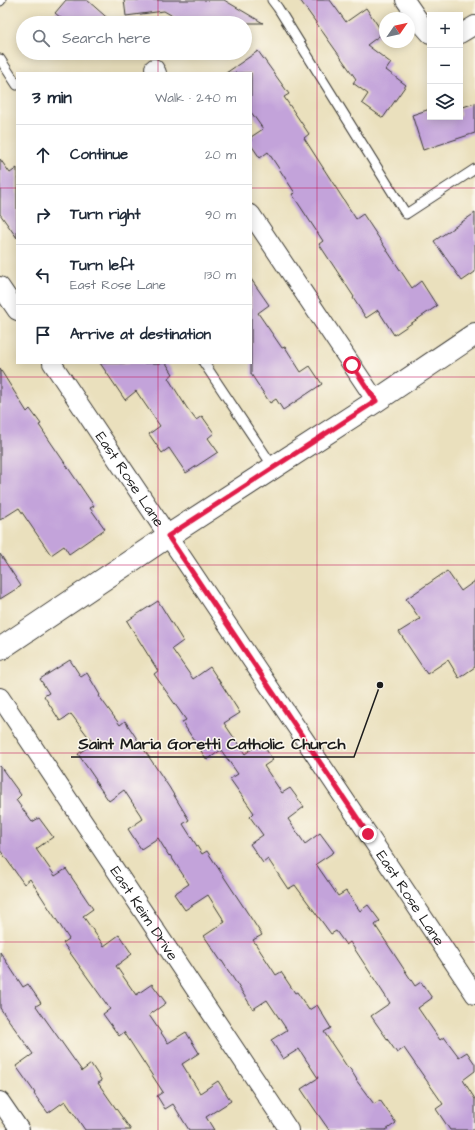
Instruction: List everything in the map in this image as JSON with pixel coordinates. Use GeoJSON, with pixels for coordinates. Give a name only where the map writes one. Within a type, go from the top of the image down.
{"type":"FeatureCollection","features":[{"type":"Feature","properties":{"kind":"street"},"geometry":{"type":"LineString","coordinates":[[405,0],[427,31]]}},
{"type":"Feature","properties":{"kind":"street"},"geometry":{"type":"LineString","coordinates":[[463,32],[475,25]]}},
{"type":"Feature","properties":{"kind":"street"},"geometry":{"type":"LineString","coordinates":[[252,215],[376,401]]}},
{"type":"Feature","properties":{"kind":"street"},"geometry":{"type":"LineString","coordinates":[[0,286],[16,310]]}},
{"type":"Feature","properties":{"kind":"street"},"geometry":{"type":"LineString","coordinates":[[0,649],[168,536],[376,401],[475,334]]}},
{"type":"Feature","properties":{"kind":"street","name":"East Rose Lane"},"geometry":{"type":"LineString","coordinates":[[53,364],[475,995]]}},
{"type":"Feature","properties":{"kind":"street","name":"East Keim Drive"},"geometry":{"type":"LineString","coordinates":[[0,697],[289,1130]]}},
{"type":"Feature","properties":{"kind":"street"},"geometry":{"type":"LineString","coordinates":[[0,1101],[20,1130]]}},
{"type":"Feature","properties":{"kind":"lane"},"geometry":{"type":"LineString","coordinates":[[272,0],[406,214],[475,169]]}},
{"type":"Feature","properties":{"kind":"lane"},"geometry":{"type":"LineString","coordinates":[[0,59],[16,83]]}},
{"type":"Feature","properties":{"kind":"lane"},"geometry":{"type":"LineString","coordinates":[[205,364],[274,468]]}},
{"type":"Feature","properties":{"kind":"building"},"geometry":{"type":"Polygon","coordinates":[[[66,0],[87,0],[105,16],[59,16],[55,13],[66,0]]]}},
{"type":"Feature","properties":{"kind":"building"},"geometry":{"type":"Polygon","coordinates":[[[124,0],[224,0],[251,16],[173,16],[164,11],[126,16],[124,0]]]}},
{"type":"Feature","properties":{"kind":"building"},"geometry":{"type":"Polygon","coordinates":[[[300,0],[330,0],[346,22],[366,8],[379,27],[379,36],[367,45],[391,63],[386,70],[406,85],[383,118],[362,103],[368,94],[353,83],[356,79],[300,0]]]}},
{"type":"Feature","properties":{"kind":"building"},"geometry":{"type":"Polygon","coordinates":[[[252,17],[263,23],[252,23],[252,17]]]}},
{"type":"Feature","properties":{"kind":"building"},"geometry":{"type":"Polygon","coordinates":[[[258,51],[289,94],[284,97],[309,134],[304,138],[356,219],[363,214],[412,288],[421,281],[437,306],[394,335],[378,310],[366,318],[319,244],[323,241],[292,194],[295,193],[268,152],[260,158],[252,146],[252,136],[263,129],[252,113],[252,72],[227,72],[245,60],[252,60],[252,55],[258,51]]]}},
{"type":"Feature","properties":{"kind":"building"},"geometry":{"type":"Polygon","coordinates":[[[475,103],[475,133],[423,150],[412,115],[427,110],[427,120],[463,120],[463,107],[475,103]]]}},
{"type":"Feature","properties":{"kind":"building"},"geometry":{"type":"Polygon","coordinates":[[[0,159],[10,173],[16,169],[16,237],[0,214],[0,159]]]}},
{"type":"Feature","properties":{"kind":"building"},"geometry":{"type":"Polygon","coordinates":[[[475,213],[475,272],[462,281],[434,241],[475,213]]]}},
{"type":"Feature","properties":{"kind":"building"},"geometry":{"type":"Polygon","coordinates":[[[252,280],[269,305],[258,313],[282,348],[285,347],[301,372],[310,366],[322,384],[283,410],[276,399],[270,403],[251,374],[252,280]]]}},
{"type":"Feature","properties":{"kind":"building"},"geometry":{"type":"Polygon","coordinates":[[[101,364],[167,364],[173,374],[168,378],[187,408],[196,420],[202,416],[214,433],[208,438],[218,452],[186,473],[169,448],[162,453],[149,434],[160,426],[136,391],[125,400],[101,364]]]}},
{"type":"Feature","properties":{"kind":"building"},"geometry":{"type":"Polygon","coordinates":[[[0,369],[27,412],[30,409],[41,424],[39,425],[94,506],[90,508],[105,529],[69,554],[64,546],[51,555],[19,508],[0,520],[0,369]]]}},
{"type":"Feature","properties":{"kind":"building"},"geometry":{"type":"Polygon","coordinates":[[[0,554],[21,586],[0,599],[0,554]]]}},
{"type":"Feature","properties":{"kind":"building"},"geometry":{"type":"Polygon","coordinates":[[[447,571],[461,591],[475,581],[475,667],[459,678],[448,660],[427,674],[399,632],[420,619],[406,599],[447,571]]]}},
{"type":"Feature","properties":{"kind":"building"},"geometry":{"type":"Polygon","coordinates":[[[158,601],[183,641],[172,649],[193,679],[210,667],[240,713],[224,723],[245,754],[261,742],[273,760],[264,766],[282,793],[290,788],[304,807],[288,819],[305,844],[320,833],[334,852],[316,864],[338,896],[346,891],[360,911],[368,905],[380,921],[375,925],[415,986],[421,982],[432,998],[418,1008],[440,1040],[444,1037],[459,1057],[467,1052],[475,1064],[475,1071],[463,1080],[475,1099],[475,1130],[450,1130],[436,1109],[443,1104],[404,1048],[397,1053],[371,1016],[390,1003],[350,942],[346,945],[336,931],[331,934],[295,885],[288,889],[268,859],[263,863],[250,844],[263,835],[250,817],[254,813],[230,779],[238,774],[221,750],[207,760],[182,722],[186,720],[154,674],[158,671],[127,621],[158,601]]]}},
{"type":"Feature","properties":{"kind":"building"},"geometry":{"type":"Polygon","coordinates":[[[70,660],[81,677],[87,673],[100,695],[99,696],[120,725],[125,721],[169,787],[189,820],[183,824],[202,854],[207,851],[262,935],[253,940],[276,975],[281,972],[309,1010],[317,1005],[331,1028],[324,1032],[348,1068],[349,1067],[356,1080],[374,1104],[380,1100],[396,1123],[386,1130],[329,1130],[313,1107],[301,1089],[318,1078],[299,1049],[283,1059],[271,1040],[287,1030],[267,1000],[253,1009],[204,936],[225,922],[208,895],[185,910],[174,894],[189,884],[170,855],[169,856],[158,838],[141,849],[128,829],[143,819],[124,790],[109,801],[78,754],[93,743],[71,714],[60,721],[44,696],[49,693],[40,679],[70,660]]]}},
{"type":"Feature","properties":{"kind":"building"},"geometry":{"type":"Polygon","coordinates":[[[0,766],[21,795],[16,800],[32,822],[39,818],[53,837],[36,849],[55,876],[66,869],[93,909],[83,916],[104,946],[119,935],[132,954],[116,966],[136,995],[152,984],[166,1003],[149,1015],[168,1043],[186,1032],[199,1053],[182,1064],[200,1093],[218,1081],[231,1101],[206,1117],[214,1130],[189,1130],[173,1104],[165,1109],[157,1096],[163,1092],[124,1032],[119,1036],[103,1014],[110,1009],[63,943],[69,939],[30,879],[24,884],[0,850],[0,766]]]}},
{"type":"Feature","properties":{"kind":"building"},"geometry":{"type":"Polygon","coordinates":[[[0,952],[23,987],[28,984],[41,1003],[36,1006],[82,1071],[91,1064],[102,1081],[98,1083],[131,1130],[85,1130],[65,1101],[48,1113],[34,1094],[35,1093],[16,1066],[33,1054],[0,1008],[0,952]]]}},
{"type":"Feature","properties":{"kind":"place","name":"Saint Maria Goretti Catholic Church"},"geometry":{"type":"Point","coordinates":[380,685]}},
{"type":"Feature","properties":{"kind":"route"},"geometry":{"type":"LineString","coordinates":[[352,365],[376,401],[168,536],[368,834]]}}]}
